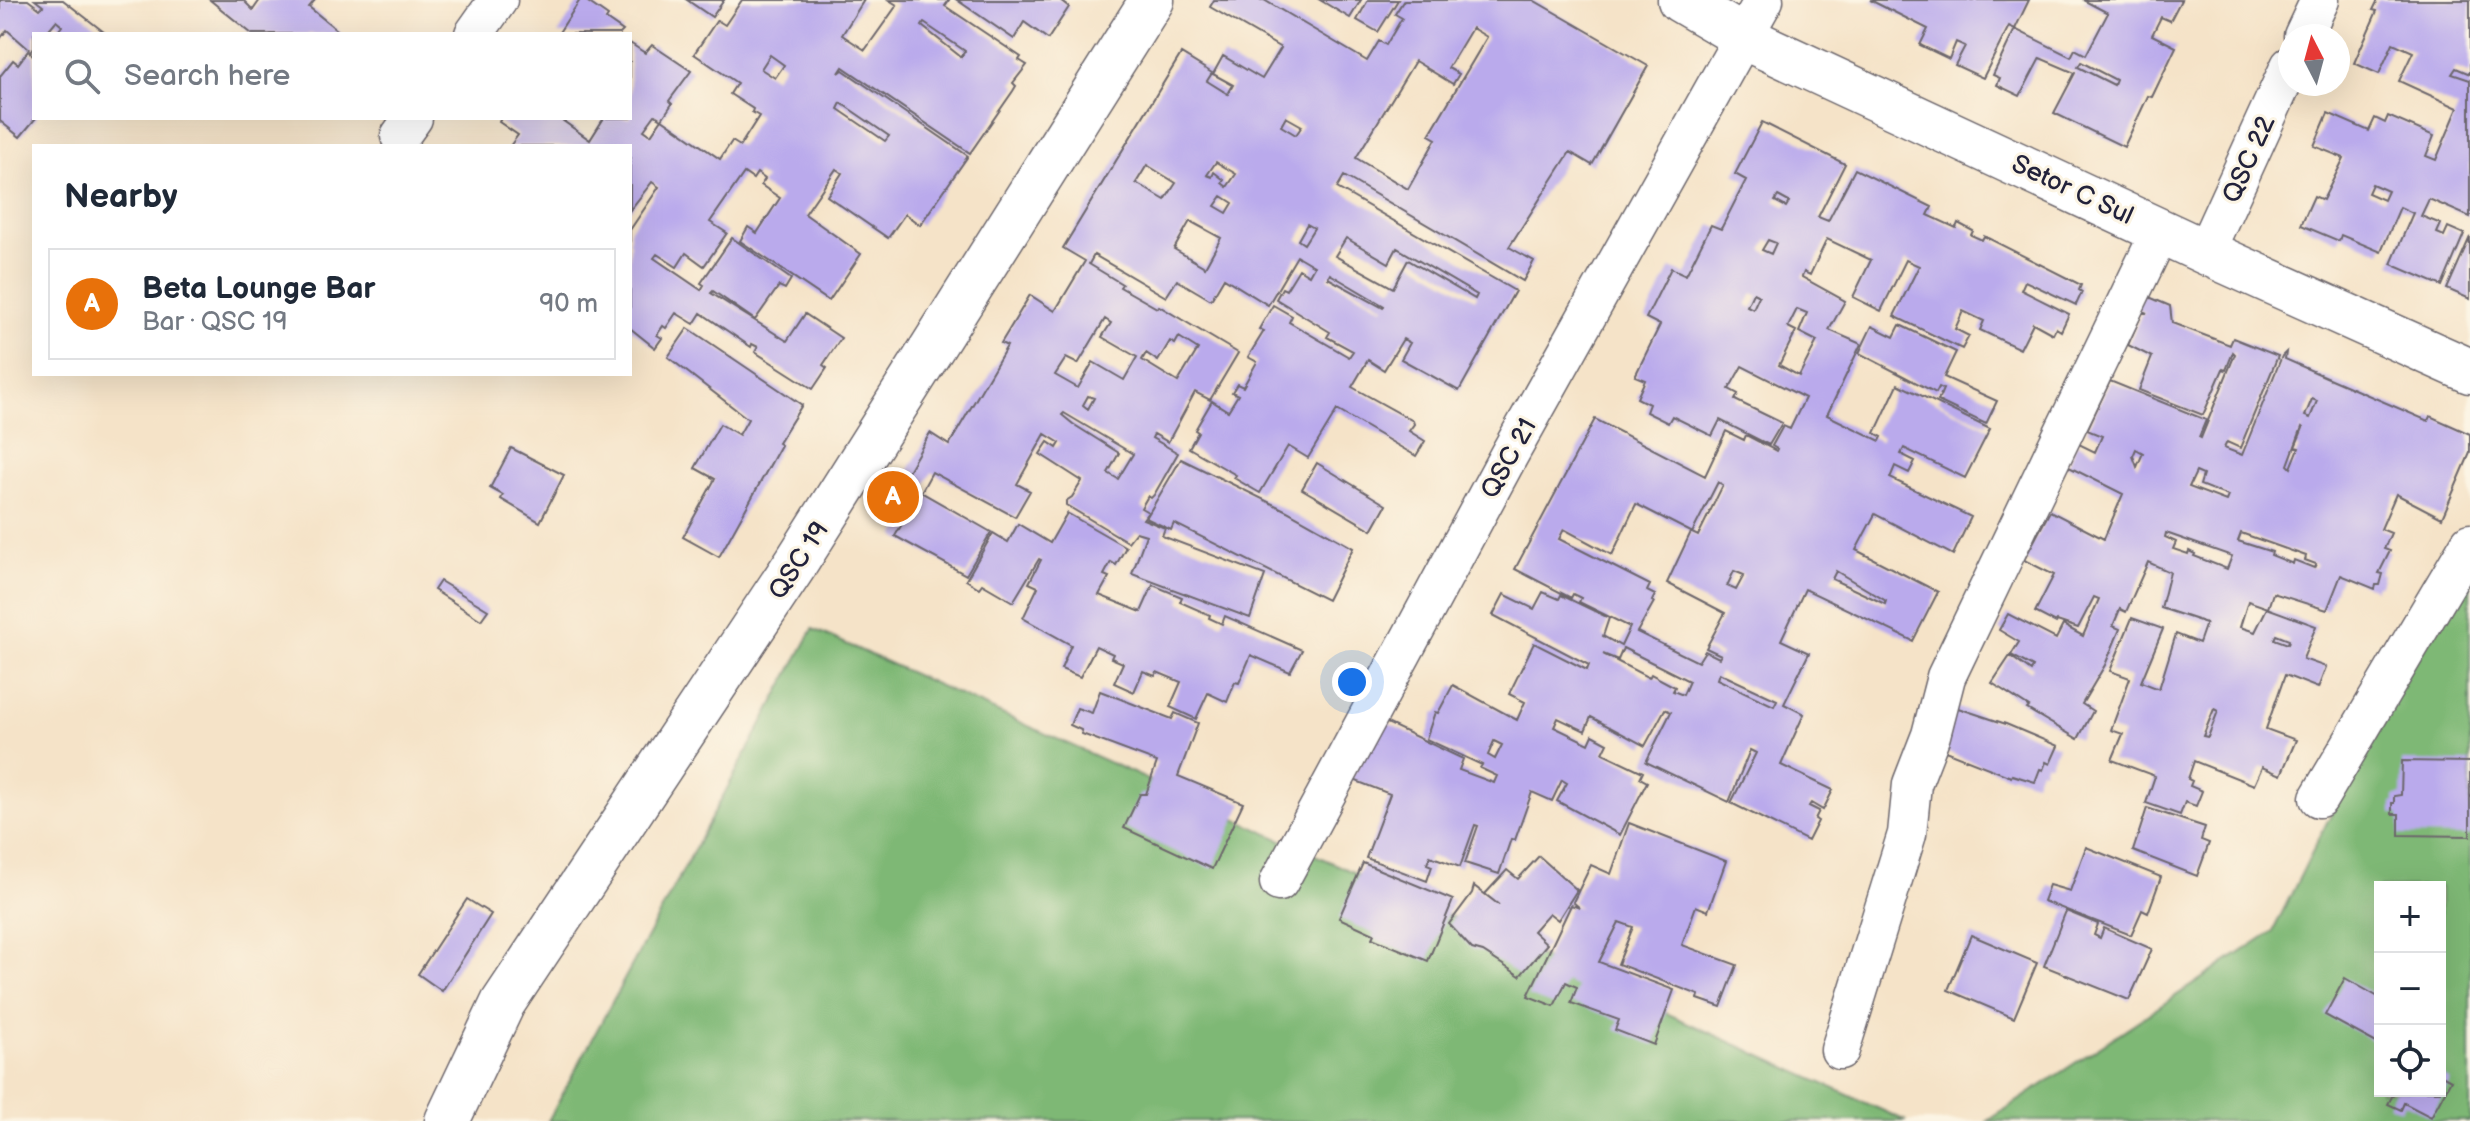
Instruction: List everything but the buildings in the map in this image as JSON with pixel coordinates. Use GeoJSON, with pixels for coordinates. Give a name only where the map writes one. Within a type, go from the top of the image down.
{"type":"FeatureCollection","features":[{"type":"Feature","properties":{"kind":"street"},"geometry":{"type":"LineString","coordinates":[[475,32],[498,0]]}},
{"type":"Feature","properties":{"kind":"street","name":"QSC 19"},"geometry":{"type":"LineString","coordinates":[[447,1121],[503,1003],[796,563],[1152,0]]}},
{"type":"Feature","properties":{"kind":"street","name":"Setor C Sul"},"geometry":{"type":"LineString","coordinates":[[1680,0],[1754,19],[2205,252],[2470,371]]}},
{"type":"Feature","properties":{"kind":"street"},"geometry":{"type":"LineString","coordinates":[[2309,24],[2320,0]]}},
{"type":"Feature","properties":{"kind":"street","name":"QSC 21"},"geometry":{"type":"LineString","coordinates":[[1279,882],[1509,455],[1754,19]]}},
{"type":"Feature","properties":{"kind":"street","name":"QSC 22"},"geometry":{"type":"LineString","coordinates":[[2205,252],[2278,92]]}},
{"type":"Feature","properties":{"kind":"street"},"geometry":{"type":"LineString","coordinates":[[1840,1050],[1907,834],[1912,784],[1931,735],[1946,677],[2161,230]]}},
{"type":"Feature","properties":{"kind":"street"},"geometry":{"type":"LineString","coordinates":[[2319,798],[2470,543]]}},
{"type":"Feature","properties":{"kind":"green space"},"geometry":{"type":"Polygon","coordinates":[[[2470,534],[2470,1121],[1988,1121],[2273,931],[2470,534]]]}},
{"type":"Feature","properties":{"kind":"green space"},"geometry":{"type":"Polygon","coordinates":[[[813,629],[1906,1121],[548,1121],[813,629]]]}},
{"type":"Feature","properties":{"kind":"place","name":"Beta Lounge Bar"},"geometry":{"type":"Point","coordinates":[893,497]}}]}
